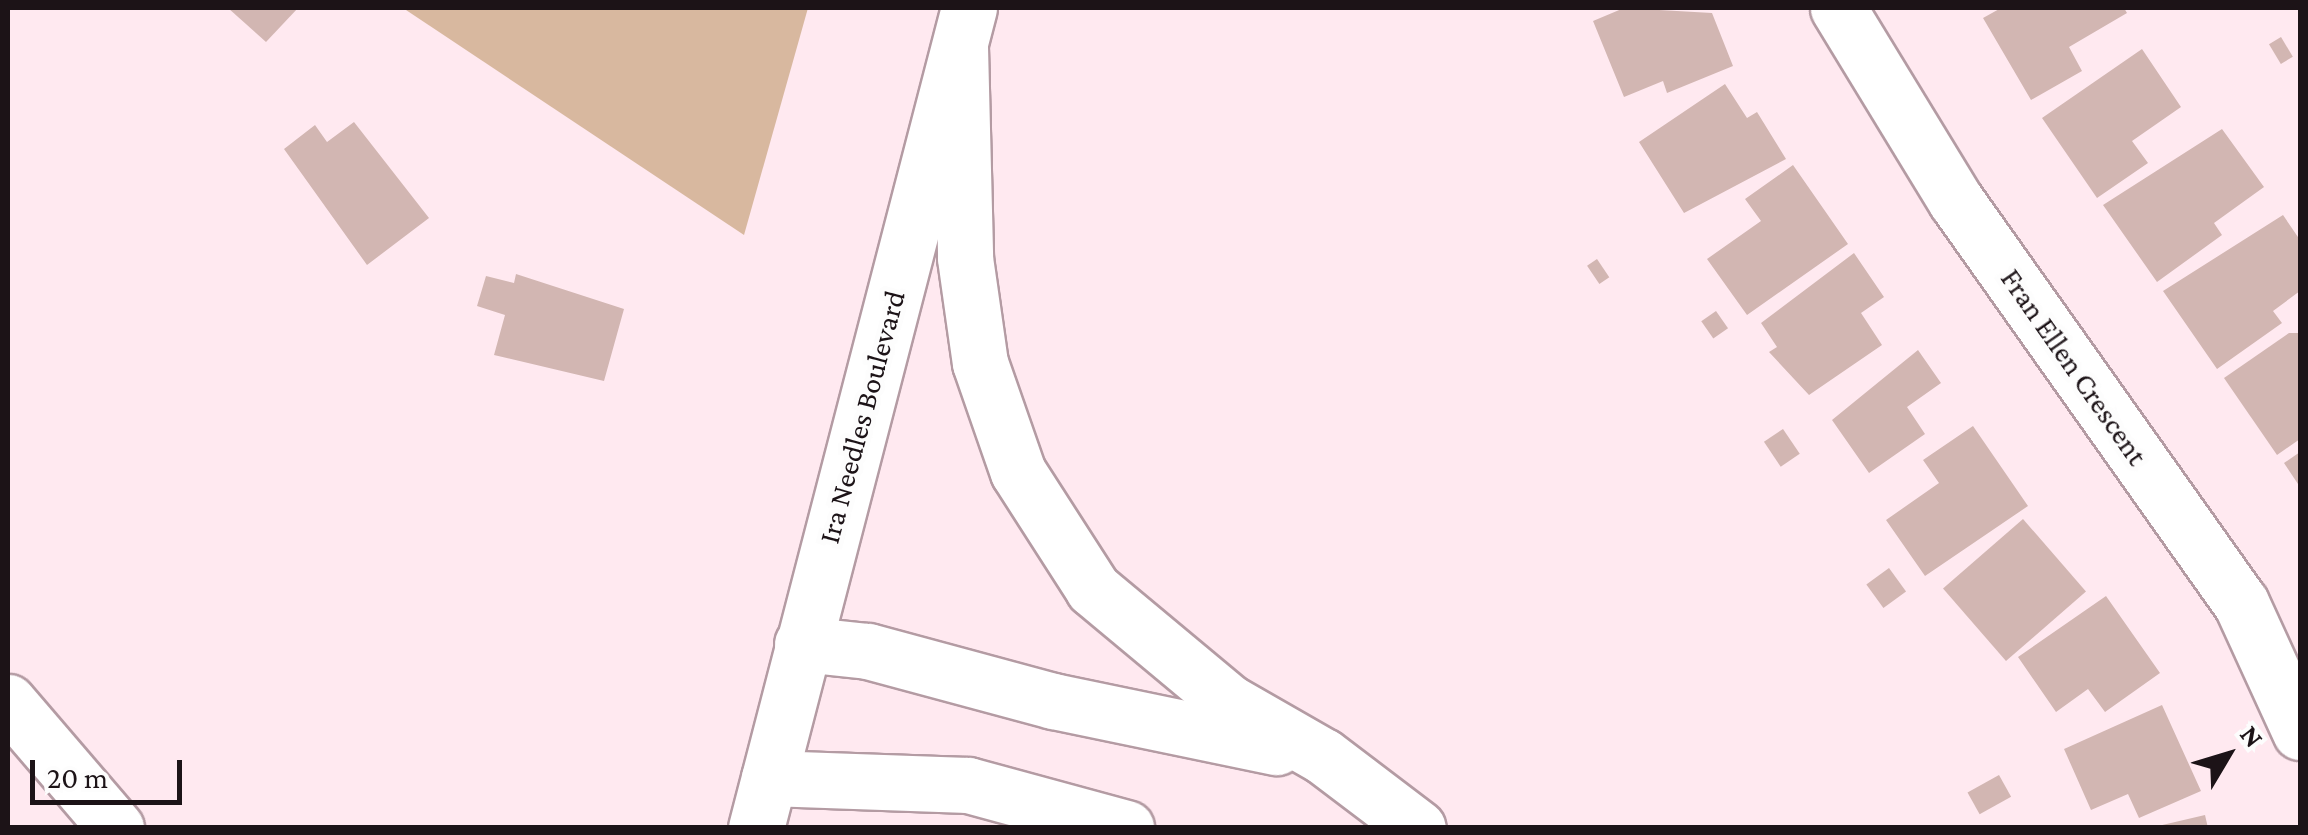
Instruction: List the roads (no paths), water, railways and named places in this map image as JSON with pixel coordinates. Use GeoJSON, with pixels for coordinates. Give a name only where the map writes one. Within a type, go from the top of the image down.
{"type":"FeatureCollection","features":[{"type":"Feature","properties":{"kind":"main road","name":"Fran Ellen Crescent"},"geometry":{"type":"LineString","coordinates":[[1838,8],[1956,201],[2241,603],[2300,732]]}},
{"type":"Feature","properties":{"kind":"main road","name":"Ira Needles Boulevard"},"geometry":{"type":"LineString","coordinates":[[762,803],[964,27]]}},
{"type":"Feature","properties":{"kind":"main road"},"geometry":{"type":"LineString","coordinates":[[964,27],[965,258],[980,363],[1018,472],[1093,589],[1230,703],[1323,756],[1418,828]]}},
{"type":"Feature","properties":{"kind":"main road"},"geometry":{"type":"LineString","coordinates":[[802,644],[868,652],[1053,701],[1323,756]]}},
{"type":"Feature","properties":{"kind":"main road"},"geometry":{"type":"LineString","coordinates":[[8,702],[116,828]]}},
{"type":"Feature","properties":{"kind":"main road"},"geometry":{"type":"LineString","coordinates":[[762,803],[968,784],[1126,828]]}}]}
